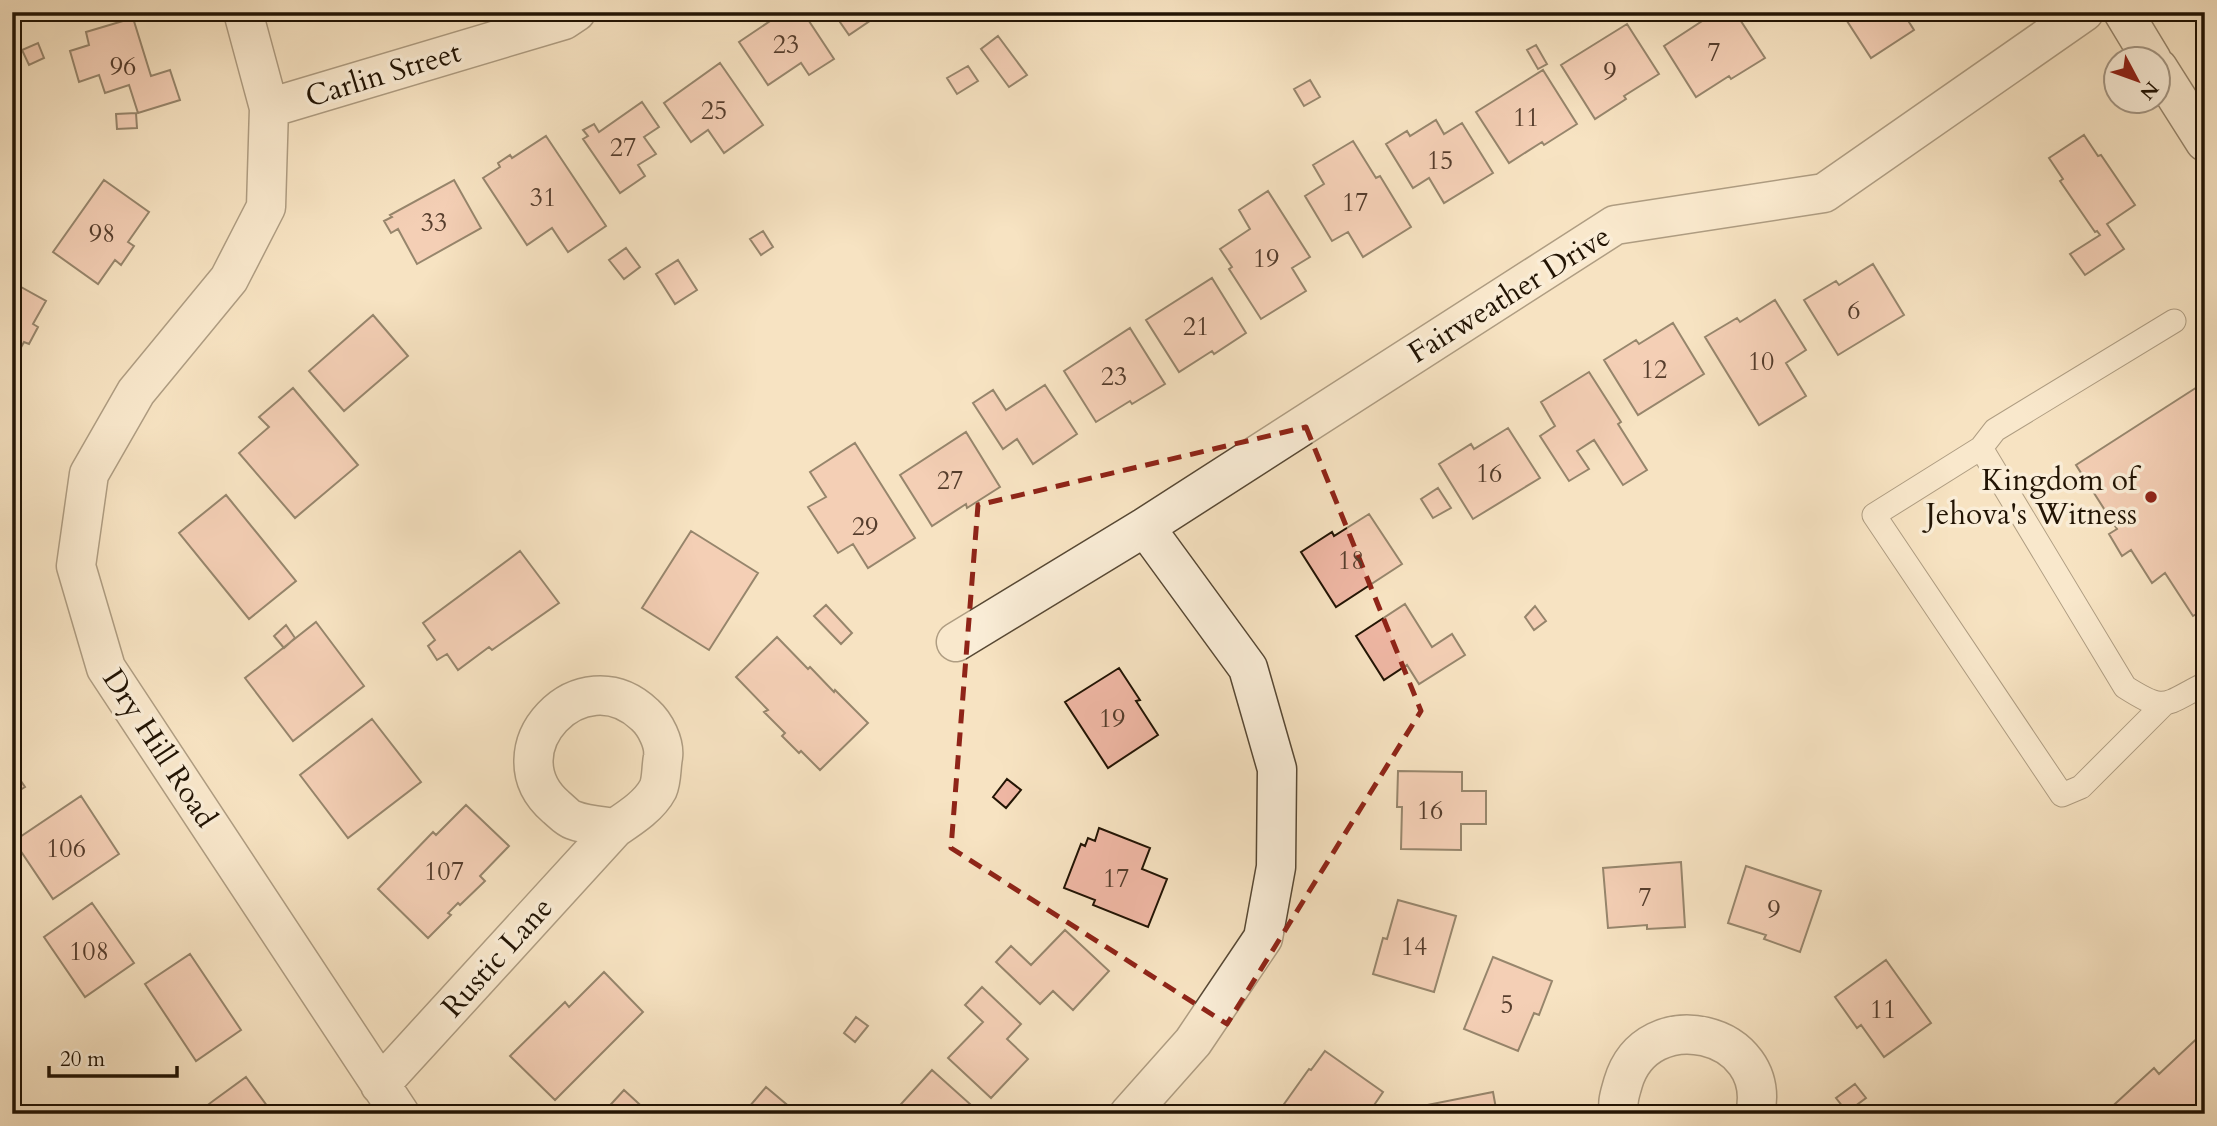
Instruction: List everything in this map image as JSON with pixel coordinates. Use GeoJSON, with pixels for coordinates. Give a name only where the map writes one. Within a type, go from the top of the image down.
{"type":"FeatureCollection","features":[{"type":"Feature","properties":{"kind":"street","name":"Dry Hill Road"},"geometry":{"type":"LineString","coordinates":[[243,12],[269,108],[266,207],[229,279],[136,392],[89,474],[76,566],[106,668],[390,1100]]}},
{"type":"Feature","properties":{"kind":"street","name":"Carlin Street"},"geometry":{"type":"LineString","coordinates":[[269,108],[564,20],[576,12]]}},
{"type":"Feature","properties":{"kind":"street","name":"Fairweather Drive"},"geometry":{"type":"LineString","coordinates":[[956,642],[1145,527],[1615,225],[1824,193],[2084,12]]}},
{"type":"Feature","properties":{"kind":"street"},"geometry":{"type":"LineString","coordinates":[[2123,12],[2144,46]]}},
{"type":"Feature","properties":{"kind":"street"},"geometry":{"type":"LineString","coordinates":[[2172,90],[2205,142]]}},
{"type":"Feature","properties":{"kind":"street"},"geometry":{"type":"LineString","coordinates":[[1129,1114],[1192,1041],[1263,938],[1276,867],[1277,769],[1248,668],[1145,527]]}},
{"type":"Feature","properties":{"kind":"street","name":"Rustic Lane"},"geometry":{"type":"LineString","coordinates":[[390,1100],[615,828]]}},
{"type":"Feature","properties":{"kind":"street"},"geometry":{"type":"LineString","coordinates":[[1620,1114],[1617,1105],[1628,1065],[1658,1040],[1693,1032],[1726,1043],[1748,1065],[1759,1097],[1755,1114]]}},
{"type":"Feature","properties":{"kind":"lane"},"geometry":{"type":"LineString","coordinates":[[2174,321],[1995,430],[1981,448],[1874,516],[2062,795],[2081,787],[2164,705],[2205,684]]}},
{"type":"Feature","properties":{"kind":"lane"},"geometry":{"type":"LineString","coordinates":[[1981,448],[2125,687],[2149,702],[2164,705]]}},
{"type":"Feature","properties":{"kind":"highlighted area"},"geometry":{"type":"Polygon","coordinates":[[[1306,427],[1421,711],[1227,1024],[951,848],[978,505],[1306,427]]]}},
{"type":"Feature","properties":{"kind":"building"},"geometry":{"type":"Polygon","coordinates":[[[777,12],[803,12],[834,59],[809,75],[801,63],[768,85],[739,42],[779,15],[777,12]]]}},
{"type":"Feature","properties":{"kind":"building"},"geometry":{"type":"Polygon","coordinates":[[[833,12],[883,12],[849,35],[833,12]]]}},
{"type":"Feature","properties":{"kind":"building"},"geometry":{"type":"Polygon","coordinates":[[[1716,12],[1735,12],[1765,58],[1696,97],[1664,46],[1716,12]]]}},
{"type":"Feature","properties":{"kind":"building"},"geometry":{"type":"Polygon","coordinates":[[[1861,12],[1925,12],[1909,22],[1914,30],[1871,58],[1847,21],[1861,12]]]}},
{"type":"Feature","properties":{"kind":"building"},"geometry":{"type":"Polygon","coordinates":[[[133,18],[151,76],[170,70],[180,100],[138,113],[129,85],[105,93],[99,75],[79,82],[70,51],[89,45],[86,32],[133,18]]]}},
{"type":"Feature","properties":{"kind":"building"},"geometry":{"type":"Polygon","coordinates":[[[1627,24],[1659,74],[1624,96],[1626,99],[1595,119],[1561,65],[1627,24]]]}},
{"type":"Feature","properties":{"kind":"building"},"geometry":{"type":"Polygon","coordinates":[[[998,36],[1027,75],[1009,87],[981,49],[998,36]]]}},
{"type":"Feature","properties":{"kind":"building"},"geometry":{"type":"Polygon","coordinates":[[[38,43],[44,58],[29,65],[22,50],[38,43]]]}},
{"type":"Feature","properties":{"kind":"building"},"geometry":{"type":"Polygon","coordinates":[[[1536,45],[1547,64],[1538,69],[1527,50],[1536,45]]]}},
{"type":"Feature","properties":{"kind":"building"},"geometry":{"type":"Polygon","coordinates":[[[720,63],[763,125],[724,153],[708,130],[691,142],[664,103],[720,63]]]}},
{"type":"Feature","properties":{"kind":"building"},"geometry":{"type":"Polygon","coordinates":[[[968,66],[978,81],[957,94],[947,78],[968,66]]]}},
{"type":"Feature","properties":{"kind":"building"},"geometry":{"type":"Polygon","coordinates":[[[1543,70],[1577,124],[1509,163],[1476,112],[1543,70]]]}},
{"type":"Feature","properties":{"kind":"building"},"geometry":{"type":"Polygon","coordinates":[[[1310,80],[1320,97],[1304,106],[1294,89],[1310,80]]]}},
{"type":"Feature","properties":{"kind":"building"},"geometry":{"type":"Polygon","coordinates":[[[642,102],[659,127],[644,137],[656,154],[638,165],[645,176],[620,193],[583,139],[588,136],[583,130],[594,124],[599,132],[642,102]]]}},
{"type":"Feature","properties":{"kind":"building"},"geometry":{"type":"Polygon","coordinates":[[[136,113],[137,128],[117,129],[116,114],[136,113]]]}},
{"type":"Feature","properties":{"kind":"building"},"geometry":{"type":"Polygon","coordinates":[[[1436,120],[1444,134],[1462,123],[1493,173],[1444,203],[1429,178],[1413,188],[1386,144],[1407,131],[1410,136],[1436,120]]]}},
{"type":"Feature","properties":{"kind":"building"},"geometry":{"type":"Polygon","coordinates":[[[2084,135],[2135,205],[2107,224],[2124,249],[2085,275],[2070,254],[2100,235],[2095,232],[2060,181],[2063,179],[2049,158],[2084,135]]]}},
{"type":"Feature","properties":{"kind":"building"},"geometry":{"type":"Polygon","coordinates":[[[546,136],[606,226],[568,252],[552,228],[527,245],[483,178],[500,167],[498,163],[510,155],[512,158],[546,136]]]}},
{"type":"Feature","properties":{"kind":"building"},"geometry":{"type":"Polygon","coordinates":[[[1353,141],[1376,178],[1380,176],[1411,227],[1363,257],[1348,232],[1332,241],[1305,196],[1324,184],[1313,165],[1353,141]]]}},
{"type":"Feature","properties":{"kind":"building"},"geometry":{"type":"Polygon","coordinates":[[[104,180],[149,212],[128,242],[134,246],[121,265],[115,260],[98,284],[53,252],[104,180]]]}},
{"type":"Feature","properties":{"kind":"building"},"geometry":{"type":"Polygon","coordinates":[[[454,180],[481,228],[417,264],[398,229],[391,233],[384,221],[392,217],[390,215],[454,180]]]}},
{"type":"Feature","properties":{"kind":"building"},"geometry":{"type":"Polygon","coordinates":[[[1268,191],[1310,257],[1292,268],[1306,291],[1261,319],[1229,269],[1232,267],[1220,249],[1250,229],[1239,210],[1268,191]]]}},
{"type":"Feature","properties":{"kind":"building"},"geometry":{"type":"Polygon","coordinates":[[[763,231],[773,247],[761,255],[750,239],[763,231]]]}},
{"type":"Feature","properties":{"kind":"building"},"geometry":{"type":"Polygon","coordinates":[[[626,248],[640,267],[624,279],[609,260],[626,248]]]}},
{"type":"Feature","properties":{"kind":"building"},"geometry":{"type":"Polygon","coordinates":[[[678,260],[697,290],[675,304],[656,274],[678,260]]]}},
{"type":"Feature","properties":{"kind":"building"},"geometry":{"type":"Polygon","coordinates":[[[1873,264],[1904,315],[1838,355],[1804,300],[1836,281],[1839,285],[1873,264]]]}},
{"type":"Feature","properties":{"kind":"building"},"geometry":{"type":"Polygon","coordinates":[[[1212,278],[1246,333],[1179,372],[1146,320],[1212,278]]]}},
{"type":"Feature","properties":{"kind":"building"},"geometry":{"type":"Polygon","coordinates":[[[12,282],[46,301],[33,324],[38,327],[29,344],[24,342],[14,360],[12,282]]]}},
{"type":"Feature","properties":{"kind":"building"},"geometry":{"type":"Polygon","coordinates":[[[1775,300],[1806,350],[1786,363],[1806,396],[1759,425],[1705,337],[1737,318],[1740,322],[1775,300]]]}},
{"type":"Feature","properties":{"kind":"building"},"geometry":{"type":"Polygon","coordinates":[[[373,315],[408,356],[344,411],[309,371],[373,315]]]}},
{"type":"Feature","properties":{"kind":"building"},"geometry":{"type":"Polygon","coordinates":[[[1673,323],[1704,374],[1638,415],[1604,360],[1636,340],[1639,344],[1673,323]]]}},
{"type":"Feature","properties":{"kind":"building"},"geometry":{"type":"Polygon","coordinates":[[[1130,328],[1165,384],[1096,422],[1064,371],[1130,328]]]}},
{"type":"Feature","properties":{"kind":"building"},"geometry":{"type":"Polygon","coordinates":[[[1589,372],[1647,470],[1623,485],[1594,440],[1577,451],[1589,469],[1569,481],[1540,436],[1555,426],[1541,402],[1589,372]]]}},
{"type":"Feature","properties":{"kind":"building","name":"Kingdom of Jehova's Witness"},"geometry":{"type":"Polygon","coordinates":[[[2205,382],[2205,609],[2193,616],[2165,573],[2152,583],[2131,550],[2122,556],[2109,534],[2117,529],[2076,465],[2205,382]]]}},
{"type":"Feature","properties":{"kind":"building"},"geometry":{"type":"Polygon","coordinates":[[[1045,385],[1077,434],[1033,464],[1017,439],[1003,449],[973,403],[993,390],[1006,410],[1045,385]]]}},
{"type":"Feature","properties":{"kind":"building"},"geometry":{"type":"Polygon","coordinates":[[[293,388],[358,465],[295,518],[239,453],[269,427],[259,417],[293,388]]]}},
{"type":"Feature","properties":{"kind":"building"},"geometry":{"type":"Polygon","coordinates":[[[1508,428],[1540,478],[1473,519],[1439,464],[1471,444],[1474,449],[1508,428]]]}},
{"type":"Feature","properties":{"kind":"building"},"geometry":{"type":"Polygon","coordinates":[[[966,432],[1000,487],[967,508],[966,504],[932,526],[900,475],[966,432]]]}},
{"type":"Feature","properties":{"kind":"building"},"geometry":{"type":"Polygon","coordinates":[[[855,443],[915,538],[868,568],[853,544],[838,553],[808,507],[826,497],[810,472],[855,443]]]}},
{"type":"Feature","properties":{"kind":"building"},"geometry":{"type":"Polygon","coordinates":[[[1438,488],[1451,508],[1433,518],[1421,499],[1438,488]]]}},
{"type":"Feature","properties":{"kind":"building"},"geometry":{"type":"Polygon","coordinates":[[[226,495],[296,581],[249,619],[179,533],[226,495]]]}},
{"type":"Feature","properties":{"kind":"building"},"geometry":{"type":"Polygon","coordinates":[[[1369,514],[1402,564],[1336,607],[1301,552],[1332,532],[1334,536],[1369,514]]]}},
{"type":"Feature","properties":{"kind":"building"},"geometry":{"type":"Polygon","coordinates":[[[691,531],[758,573],[709,650],[642,608],[691,531]]]}},
{"type":"Feature","properties":{"kind":"building"},"geometry":{"type":"Polygon","coordinates":[[[520,551],[559,603],[492,650],[489,647],[458,670],[447,654],[437,660],[428,646],[435,640],[423,623],[520,551]]]}},
{"type":"Feature","properties":{"kind":"building"},"geometry":{"type":"Polygon","coordinates":[[[1405,604],[1432,647],[1452,634],[1465,655],[1419,684],[1407,665],[1384,680],[1356,636],[1405,604]]]}},
{"type":"Feature","properties":{"kind":"building"},"geometry":{"type":"Polygon","coordinates":[[[826,605],[852,633],[841,644],[814,616],[826,605]]]}},
{"type":"Feature","properties":{"kind":"building"},"geometry":{"type":"Polygon","coordinates":[[[1535,606],[1546,621],[1534,630],[1525,617],[1535,606]]]}},
{"type":"Feature","properties":{"kind":"building"},"geometry":{"type":"Polygon","coordinates":[[[316,622],[364,686],[293,741],[245,678],[316,622]]]}},
{"type":"Feature","properties":{"kind":"building"},"geometry":{"type":"Polygon","coordinates":[[[286,625],[295,638],[284,648],[274,636],[286,625]]]}},
{"type":"Feature","properties":{"kind":"building"},"geometry":{"type":"Polygon","coordinates":[[[777,637],[868,723],[820,770],[782,736],[785,733],[764,712],[768,710],[736,677],[777,637]]]}},
{"type":"Feature","properties":{"kind":"building"},"geometry":{"type":"Polygon","coordinates":[[[1119,668],[1158,735],[1108,768],[1065,702],[1119,668]]]}},
{"type":"Feature","properties":{"kind":"building"},"geometry":{"type":"Polygon","coordinates":[[[372,719],[421,782],[348,838],[300,775],[372,719]]]}},
{"type":"Feature","properties":{"kind":"building"},"geometry":{"type":"Polygon","coordinates":[[[12,768],[25,787],[12,795],[12,768]]]}},
{"type":"Feature","properties":{"kind":"building"},"geometry":{"type":"Polygon","coordinates":[[[1398,771],[1462,772],[1462,791],[1486,791],[1486,824],[1461,824],[1461,850],[1401,849],[1402,807],[1397,807],[1398,771]]]}},
{"type":"Feature","properties":{"kind":"building"},"geometry":{"type":"Polygon","coordinates":[[[1007,779],[1021,790],[1006,808],[993,797],[1007,779]]]}},
{"type":"Feature","properties":{"kind":"building"},"geometry":{"type":"Polygon","coordinates":[[[81,796],[119,854],[53,899],[14,841],[81,796]]]}},
{"type":"Feature","properties":{"kind":"building"},"geometry":{"type":"Polygon","coordinates":[[[466,805],[509,846],[480,876],[485,881],[448,913],[451,915],[428,938],[378,889],[433,832],[436,835],[466,805]]]}},
{"type":"Feature","properties":{"kind":"building"},"geometry":{"type":"Polygon","coordinates":[[[1099,828],[1150,848],[1142,869],[1167,879],[1148,927],[1093,905],[1095,900],[1064,888],[1081,844],[1085,846],[1088,838],[1095,841],[1099,828]]]}},
{"type":"Feature","properties":{"kind":"building"},"geometry":{"type":"Polygon","coordinates":[[[1681,862],[1685,927],[1647,929],[1647,925],[1608,928],[1603,868],[1681,862]]]}},
{"type":"Feature","properties":{"kind":"building"},"geometry":{"type":"Polygon","coordinates":[[[1746,866],[1821,891],[1800,952],[1764,939],[1766,935],[1728,923],[1746,866]]]}},
{"type":"Feature","properties":{"kind":"building"},"geometry":{"type":"Polygon","coordinates":[[[1398,900],[1456,916],[1434,992],[1373,974],[1398,900]]]}},
{"type":"Feature","properties":{"kind":"building"},"geometry":{"type":"Polygon","coordinates":[[[92,903],[134,963],[85,997],[44,937],[92,903]]]}},
{"type":"Feature","properties":{"kind":"building"},"geometry":{"type":"Polygon","coordinates":[[[1065,930],[1109,971],[1073,1010],[1053,991],[1040,1004],[996,962],[1011,946],[1031,965],[1065,930]]]}},
{"type":"Feature","properties":{"kind":"building"},"geometry":{"type":"Polygon","coordinates":[[[190,954],[241,1030],[196,1061],[145,984],[190,954]]]}},
{"type":"Feature","properties":{"kind":"building"},"geometry":{"type":"Polygon","coordinates":[[[1493,957],[1552,981],[1539,1015],[1534,1013],[1518,1051],[1464,1029],[1493,957]]]}},
{"type":"Feature","properties":{"kind":"building"},"geometry":{"type":"Polygon","coordinates":[[[1886,960],[1931,1023],[1884,1057],[1861,1025],[1857,1028],[1835,997],[1886,960]]]}},
{"type":"Feature","properties":{"kind":"building"},"geometry":{"type":"Polygon","coordinates":[[[604,972],[643,1012],[555,1100],[510,1056],[565,1002],[569,1007],[604,972]]]}},
{"type":"Feature","properties":{"kind":"building"},"geometry":{"type":"Polygon","coordinates":[[[982,987],[1021,1024],[1007,1039],[1028,1059],[991,1098],[948,1058],[983,1022],[965,1005],[982,987]]]}},
{"type":"Feature","properties":{"kind":"building"},"geometry":{"type":"Polygon","coordinates":[[[856,1017],[868,1026],[855,1042],[844,1033],[856,1017]]]}},
{"type":"Feature","properties":{"kind":"building"},"geometry":{"type":"Polygon","coordinates":[[[2205,1031],[2205,1114],[2104,1114],[2154,1068],[2159,1074],[2205,1031]]]}},
{"type":"Feature","properties":{"kind":"building"},"geometry":{"type":"Polygon","coordinates":[[[1325,1051],[1383,1092],[1368,1114],[1277,1114],[1309,1069],[1311,1070],[1325,1051]]]}},
{"type":"Feature","properties":{"kind":"building"},"geometry":{"type":"Polygon","coordinates":[[[932,1070],[980,1113],[892,1114],[932,1070]]]}},
{"type":"Feature","properties":{"kind":"building"},"geometry":{"type":"Polygon","coordinates":[[[246,1077],[273,1114],[196,1114],[213,1101],[246,1077]]]}},
{"type":"Feature","properties":{"kind":"building"},"geometry":{"type":"Polygon","coordinates":[[[1855,1084],[1866,1098],[1847,1112],[1836,1098],[1855,1084]]]}},
{"type":"Feature","properties":{"kind":"building"},"geometry":{"type":"Polygon","coordinates":[[[766,1087],[792,1109],[788,1114],[743,1114],[766,1087]]]}},
{"type":"Feature","properties":{"kind":"building"},"geometry":{"type":"Polygon","coordinates":[[[624,1090],[650,1114],[602,1114],[624,1090]]]}},
{"type":"Feature","properties":{"kind":"building"},"geometry":{"type":"Polygon","coordinates":[[[1493,1092],[1497,1114],[1418,1114],[1417,1107],[1493,1092]]]}},
{"type":"Feature","properties":{"kind":"place","name":"Kingdom of Jehova's Witness"},"geometry":{"type":"Point","coordinates":[2151,497]}}]}
